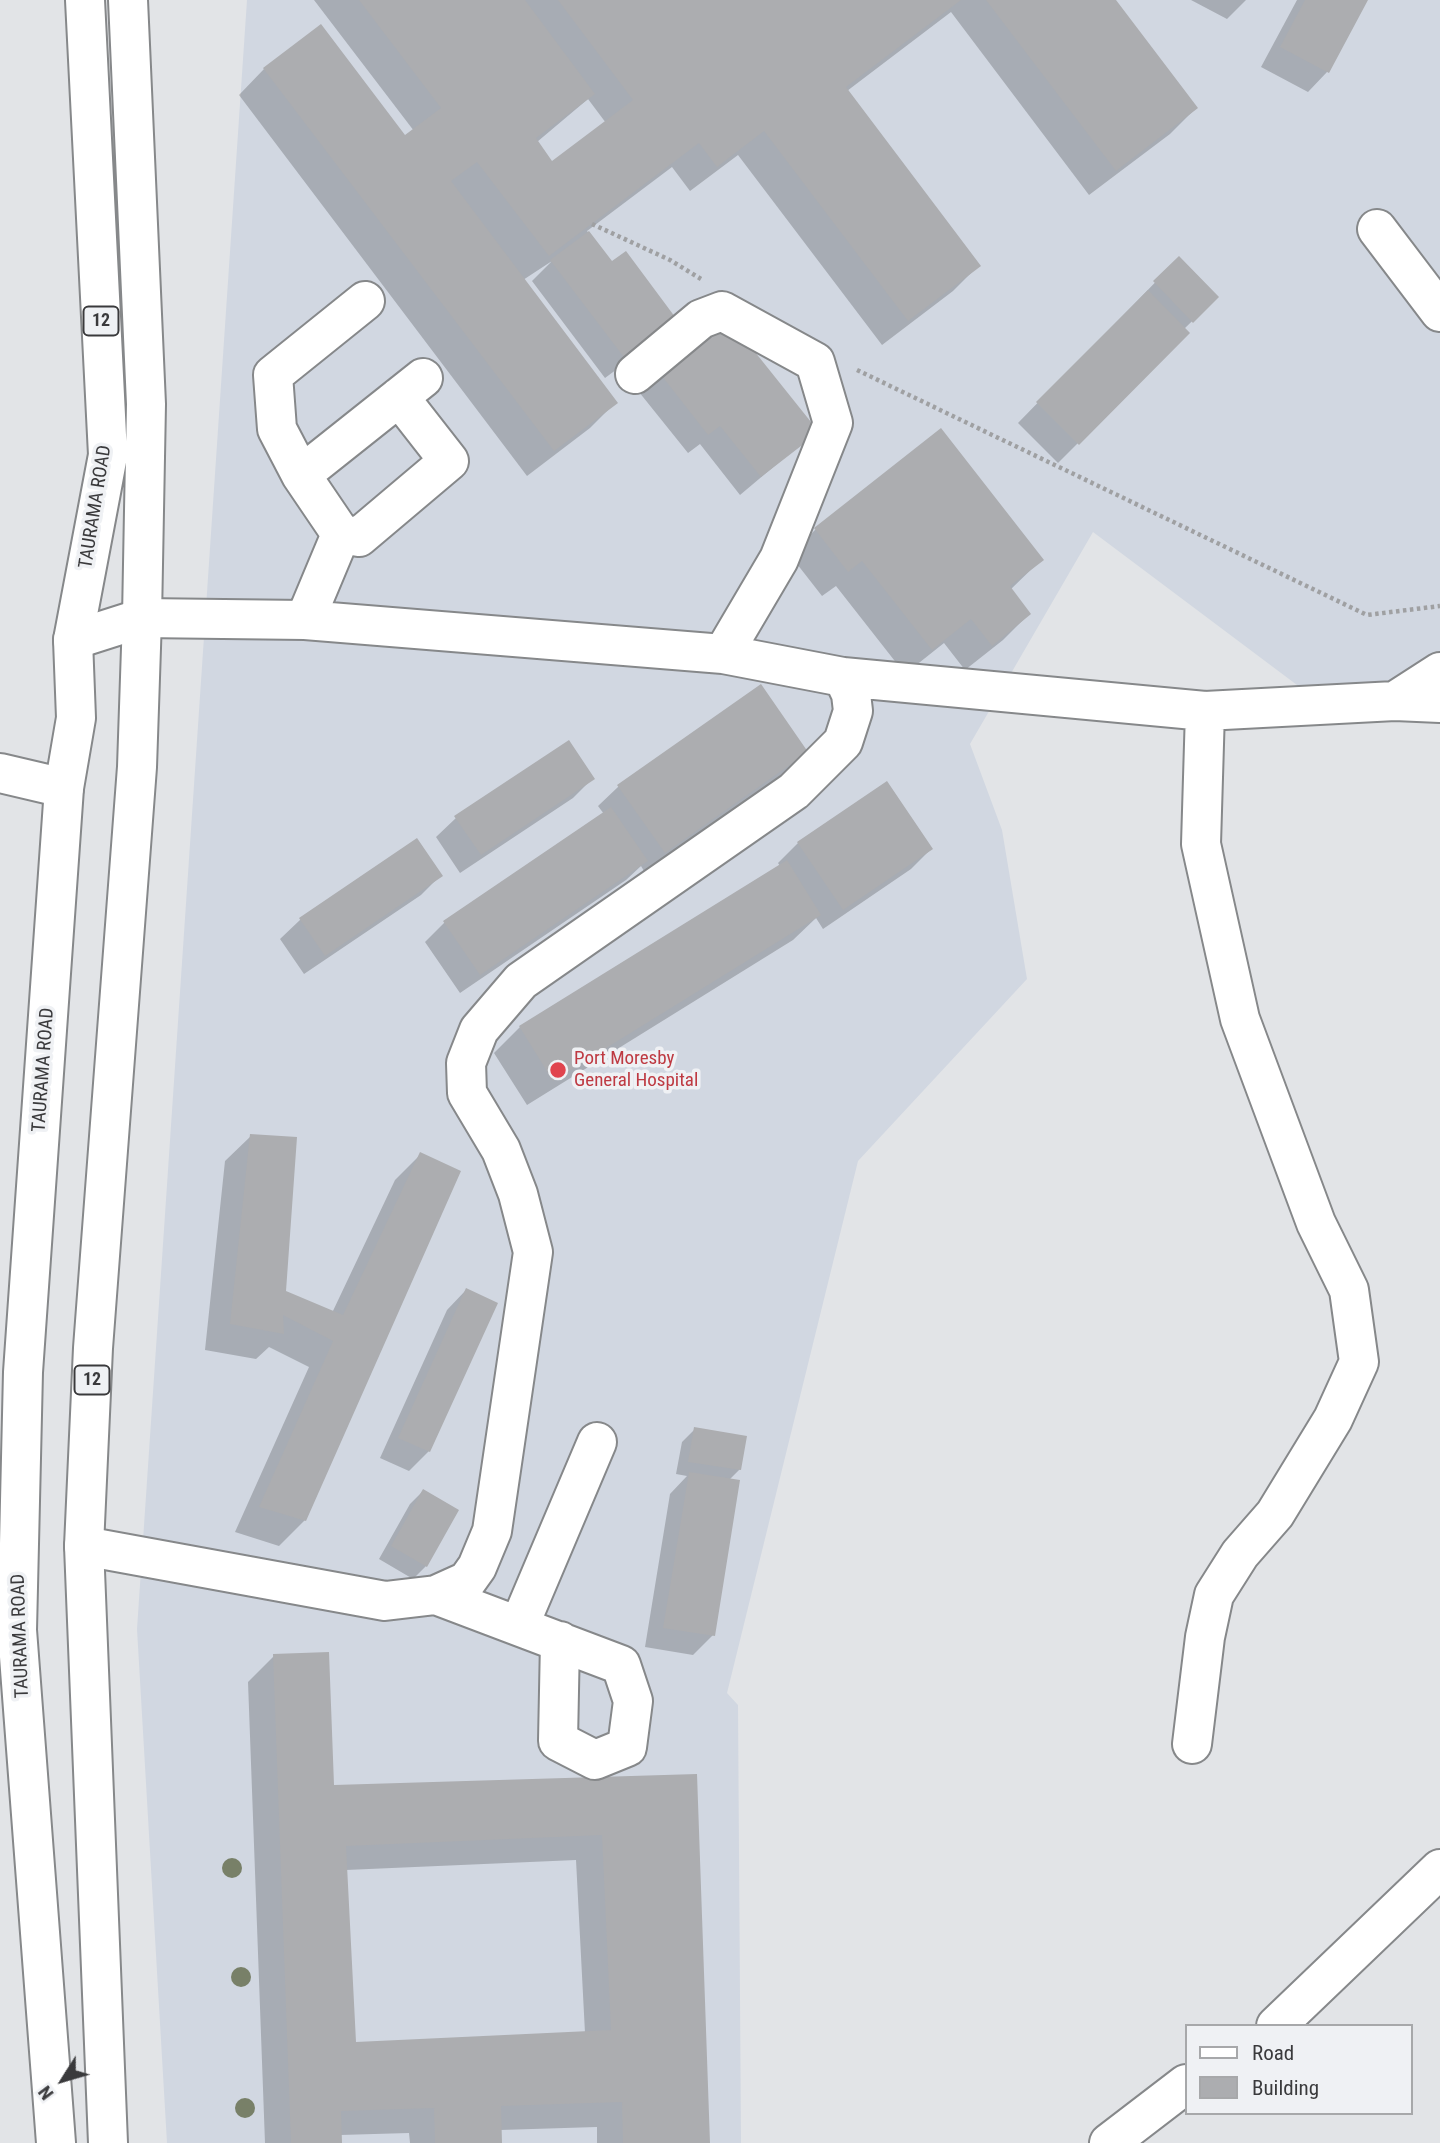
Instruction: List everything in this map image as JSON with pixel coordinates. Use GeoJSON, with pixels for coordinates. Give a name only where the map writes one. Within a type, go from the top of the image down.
{"type":"FeatureCollection","features":[{"type":"Feature","properties":{"kind":"main road","name":"TAURAMA ROAD"},"geometry":{"type":"LineString","coordinates":[[56,2143],[17,1630],[12,1370],[64,788],[76,718],[73,640],[108,455],[85,0]]}},
{"type":"Feature","properties":{"kind":"main road","name":"TAURAMA ROAD"},"geometry":{"type":"LineString","coordinates":[[108,2143],[84,1546],[93,1348],[137,766],[142,618],[146,404],[128,0]]}},
{"type":"Feature","properties":{"kind":"main road"},"geometry":{"type":"LineString","coordinates":[[1377,229],[1440,312]]}},
{"type":"Feature","properties":{"kind":"main road"},"geometry":{"type":"LineString","coordinates":[[301,475],[411,388],[449,461],[359,537],[341,534],[301,475],[277,429],[273,375],[365,301]]}},
{"type":"Feature","properties":{"kind":"main road"},"geometry":{"type":"LineString","coordinates":[[635,374],[701,319],[722,311],[815,362],[833,423],[779,559],[723,654]]}},
{"type":"Feature","properties":{"kind":"main road"},"geometry":{"type":"LineString","coordinates":[[305,620],[341,534]]}},
{"type":"Feature","properties":{"kind":"main road"},"geometry":{"type":"LineString","coordinates":[[73,640],[142,618],[305,620],[723,654],[843,677],[1205,711],[1395,701],[1440,703]]}},
{"type":"Feature","properties":{"kind":"main road"},"geometry":{"type":"LineString","coordinates":[[1395,701],[1440,672]]}},
{"type":"Feature","properties":{"kind":"main road"},"geometry":{"type":"LineString","coordinates":[[84,1546],[385,1601],[436,1595],[467,1581],[477,1567],[492,1531],[533,1252],[522,1205],[501,1150],[467,1093],[466,1063],[479,1030],[521,981],[794,791],[843,742],[853,711],[851,695],[843,677]]}},
{"type":"Feature","properties":{"kind":"main road"},"geometry":{"type":"LineString","coordinates":[[1192,1744],[1205,1637],[1214,1595],[1240,1553],[1275,1514],[1333,1419],[1359,1362],[1349,1290],[1316,1223],[1240,1019],[1201,844],[1205,711]]}},
{"type":"Feature","properties":{"kind":"main road"},"geometry":{"type":"LineString","coordinates":[[0,774],[64,788]]}},
{"type":"Feature","properties":{"kind":"main road"},"geometry":{"type":"LineString","coordinates":[[519,1626],[597,1442]]}},
{"type":"Feature","properties":{"kind":"main road"},"geometry":{"type":"LineString","coordinates":[[436,1595],[560,1641]]}},
{"type":"Feature","properties":{"kind":"main road"},"geometry":{"type":"LineString","coordinates":[[1278,2024],[1440,1869]]}},
{"type":"Feature","properties":{"kind":"main road"},"geometry":{"type":"LineString","coordinates":[[1109,2143],[1184,2086]]}},
{"type":"Feature","properties":{"kind":"path"},"geometry":{"type":"LineString","coordinates":[[592,224],[670,260],[705,280]]}},
{"type":"Feature","properties":{"kind":"path"},"geometry":{"type":"LineString","coordinates":[[852,367],[1367,615],[1440,606]]}},
{"type":"Feature","properties":{"kind":"shaded area","name":"Port Moresby General Hospital"},"geometry":{"type":"Polygon","coordinates":[[[247,0],[1440,0],[1440,689],[1309,694],[1093,532],[970,744],[1002,830],[1027,979],[858,1161],[727,1693],[738,1705],[741,2143],[167,2143],[137,1629],[247,0]]]}},
{"type":"Feature","properties":{"kind":"building"},"geometry":{"type":"Polygon","coordinates":[[[359,0],[525,0],[595,94],[536,138],[552,161],[633,100],[558,0],[961,0],[846,87],[981,266],[908,321],[764,131],[717,167],[699,143],[549,256],[477,162],[451,181],[618,403],[554,451],[263,68],[321,24],[405,135],[441,108],[359,0]]]}},
{"type":"Feature","properties":{"kind":"building"},"geometry":{"type":"Polygon","coordinates":[[[986,0],[1116,0],[1198,108],[1116,171],[986,0]]]}},
{"type":"Feature","properties":{"kind":"building"},"geometry":{"type":"Polygon","coordinates":[[[1305,0],[1368,0],[1329,73],[1280,47],[1305,0]]]}},
{"type":"Feature","properties":{"kind":"building"},"geometry":{"type":"Polygon","coordinates":[[[589,231],[612,261],[626,251],[678,321],[626,360],[550,260],[589,231]]]}},
{"type":"Feature","properties":{"kind":"building"},"geometry":{"type":"Polygon","coordinates":[[[1179,256],[1219,297],[1193,323],[1153,281],[1179,256]]]}},
{"type":"Feature","properties":{"kind":"building"},"geometry":{"type":"Polygon","coordinates":[[[1148,290],[1190,333],[1079,445],[1036,402],[1148,290]]]}},
{"type":"Feature","properties":{"kind":"building"},"geometry":{"type":"Polygon","coordinates":[[[727,317],[819,432],[761,477],[720,426],[708,435],[658,371],[727,317]]]}},
{"type":"Feature","properties":{"kind":"building"},"geometry":{"type":"Polygon","coordinates":[[[941,428],[1044,560],[1010,586],[1031,614],[992,646],[971,619],[932,650],[862,561],[848,572],[814,528],[941,428]]]}},
{"type":"Feature","properties":{"kind":"building"},"geometry":{"type":"Polygon","coordinates":[[[761,684],[808,752],[665,853],[617,785],[761,684]]]}},
{"type":"Feature","properties":{"kind":"building"},"geometry":{"type":"Polygon","coordinates":[[[569,740],[595,779],[481,855],[454,816],[569,740]]]}},
{"type":"Feature","properties":{"kind":"building"},"geometry":{"type":"Polygon","coordinates":[[[887,781],[933,849],[843,910],[797,842],[887,781]]]}},
{"type":"Feature","properties":{"kind":"building"},"geometry":{"type":"Polygon","coordinates":[[[611,807],[648,861],[480,975],[443,921],[611,807]]]}},
{"type":"Feature","properties":{"kind":"building"},"geometry":{"type":"Polygon","coordinates":[[[417,838],[443,876],[325,956],[299,918],[417,838]]]}},
{"type":"Feature","properties":{"kind":"building"},"geometry":{"type":"Polygon","coordinates":[[[787,860],[821,915],[553,1081],[519,1026],[787,860]]]}},
{"type":"Feature","properties":{"kind":"building"},"geometry":{"type":"Polygon","coordinates":[[[250,1134],[297,1137],[286,1291],[343,1315],[420,1152],[461,1171],[306,1521],[259,1507],[333,1341],[283,1315],[284,1334],[230,1324],[250,1134]]]}},
{"type":"Feature","properties":{"kind":"building"},"geometry":{"type":"Polygon","coordinates":[[[466,1288],[498,1303],[430,1452],[398,1438],[466,1288]]]}},
{"type":"Feature","properties":{"kind":"building"},"geometry":{"type":"Polygon","coordinates":[[[694,1427],[747,1436],[741,1470],[688,1462],[694,1427]]]}},
{"type":"Feature","properties":{"kind":"building"},"geometry":{"type":"Polygon","coordinates":[[[689,1472],[740,1480],[715,1636],[663,1628],[689,1472]]]}},
{"type":"Feature","properties":{"kind":"building"},"geometry":{"type":"Polygon","coordinates":[[[423,1489],[459,1510],[427,1567],[391,1546],[423,1489]]]}},
{"type":"Feature","properties":{"kind":"building"},"geometry":{"type":"Polygon","coordinates":[[[329,1652],[334,1785],[697,1774],[710,2143],[623,2143],[622,2102],[501,2106],[502,2143],[435,2143],[434,2108],[341,2111],[342,2143],[291,2143],[273,1654],[329,1652]],[[602,1835],[346,1846],[356,2042],[611,2030],[602,1835]]]}},
{"type":"Feature","properties":{"kind":"place","name":"Port Moresby General Hospital"},"geometry":{"type":"Point","coordinates":[558,1070]}}]}
